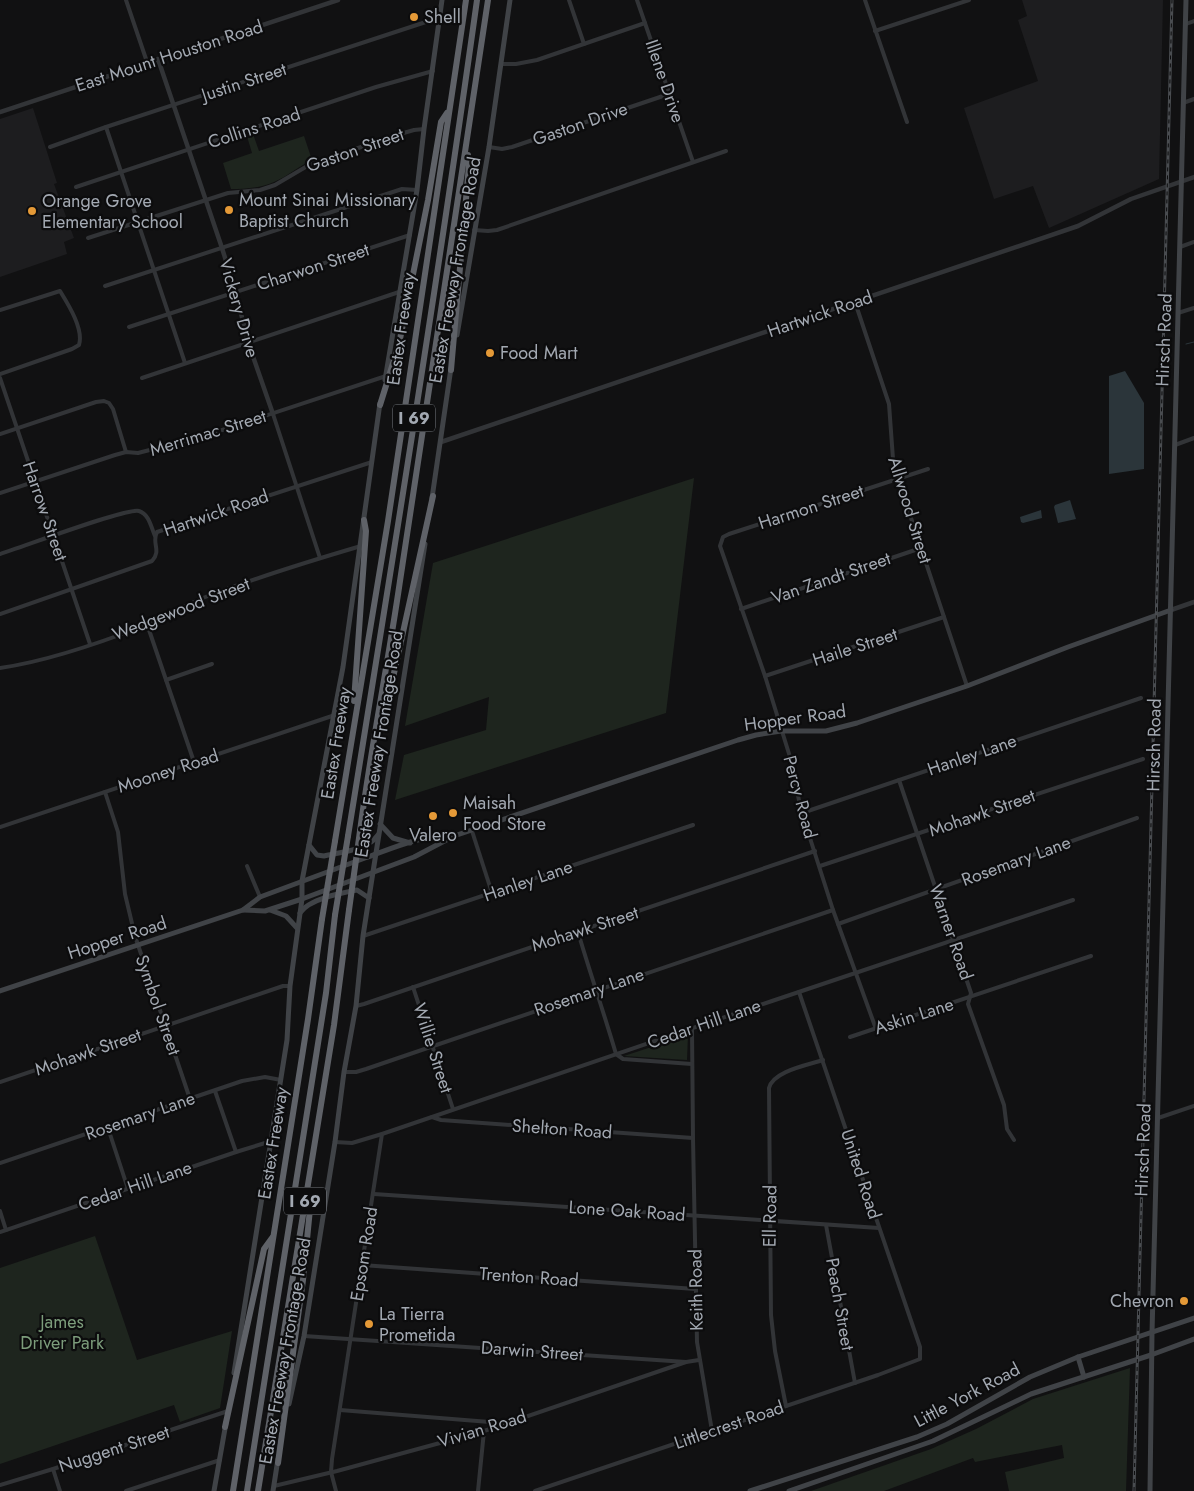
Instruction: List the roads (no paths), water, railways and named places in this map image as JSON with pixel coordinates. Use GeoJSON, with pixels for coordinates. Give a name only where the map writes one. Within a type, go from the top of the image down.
{"type":"FeatureCollection","features":[{"type":"Feature","properties":{"kind":"highway","name":"Eastex Freeway"},"geometry":{"type":"LineString","coordinates":[[233,1491],[322,919],[388,522],[466,0]]}},
{"type":"Feature","properties":{"kind":"highway","name":"I 69"},"geometry":{"type":"LineString","coordinates":[[248,1491],[326,993],[348,836],[433,304],[478,0]]}},
{"type":"Feature","properties":{"kind":"highway","name":"Eastex Freeway"},"geometry":{"type":"LineString","coordinates":[[258,1491],[334,1025],[374,735],[396,610],[488,0]]}},
{"type":"Feature","properties":{"kind":"highway"},"geometry":{"type":"LineString","coordinates":[[380,405],[399,344],[442,122],[450,107]]}},
{"type":"Feature","properties":{"kind":"highway"},"geometry":{"type":"LineString","coordinates":[[451,370],[469,165],[468,142]]}},
{"type":"Feature","properties":{"kind":"highway"},"geometry":{"type":"LineString","coordinates":[[374,735],[385,714],[433,496]]}},
{"type":"Feature","properties":{"kind":"highway"},"geometry":{"type":"LineString","coordinates":[[348,767],[366,531],[364,520]]}},
{"type":"Feature","properties":{"kind":"highway"},"geometry":{"type":"LineString","coordinates":[[278,1463],[304,1271],[310,1209],[307,1188]]}},
{"type":"Feature","properties":{"kind":"highway"},"geometry":{"type":"LineString","coordinates":[[225,1427],[264,1249],[274,1234]]}},
{"type":"Feature","properties":{"kind":"main road","name":"Eastex Freeway Frontage Road"},"geometry":{"type":"LineString","coordinates":[[273,1488],[304,1336],[335,1142],[344,1072],[356,1006],[363,936],[380,824],[433,496],[451,370],[489,147],[510,0]]}},
{"type":"Feature","properties":{"kind":"main road","name":"Hirsch Road"},"geometry":{"type":"LineString","coordinates":[[1150,1491],[1152,1333],[1186,0]]}},
{"type":"Feature","properties":{"kind":"main road"},"geometry":{"type":"LineString","coordinates":[[214,1491],[287,1040],[290,986],[302,899],[302,881],[335,715],[380,405],[417,190],[441,2]]}},
{"type":"Feature","properties":{"kind":"main road","name":"Hopper Road"},"geometry":{"type":"LineString","coordinates":[[243,910],[265,911],[302,899],[414,857],[454,836],[738,740],[781,731],[815,732],[842,728],[967,686],[1171,610]]}},
{"type":"Feature","properties":{"kind":"main road"},"geometry":{"type":"LineString","coordinates":[[380,824],[394,838],[410,843]]}},
{"type":"Feature","properties":{"kind":"main road"},"geometry":{"type":"LineString","coordinates":[[309,845],[317,855],[324,856],[367,845],[379,834]]}},
{"type":"Feature","properties":{"kind":"main road","name":"Hopper Road"},"geometry":{"type":"LineString","coordinates":[[0,991],[243,910],[260,898],[302,881],[410,843],[427,838],[454,836]]}},
{"type":"Feature","properties":{"kind":"main road"},"geometry":{"type":"LineString","coordinates":[[298,918],[308,905],[340,893],[357,890],[369,898]]}},
{"type":"Feature","properties":{"kind":"main road"},"geometry":{"type":"LineString","coordinates":[[269,910],[286,916],[297,928]]}},
{"type":"Feature","properties":{"kind":"main road","name":"Little York Road"},"geometry":{"type":"LineString","coordinates":[[750,1491],[917,1437],[947,1424],[1030,1377],[1078,1357],[1194,1318]]}},
{"type":"Feature","properties":{"kind":"main road","name":"Little York Road"},"geometry":{"type":"LineString","coordinates":[[789,1491],[933,1441],[1031,1394],[1152,1355],[1194,1339]]}},
{"type":"Feature","properties":{"kind":"main road"},"geometry":{"type":"LineString","coordinates":[[1078,1357],[1084,1377]]}},
{"type":"Feature","properties":{"kind":"street"},"geometry":{"type":"LineString","coordinates":[[126,0],[147,62]]}},
{"type":"Feature","properties":{"kind":"street","name":"East Mount Houston Road"},"geometry":{"type":"LineString","coordinates":[[0,112],[338,0]]}},
{"type":"Feature","properties":{"kind":"street"},"geometry":{"type":"LineString","coordinates":[[569,0],[584,44]]}},
{"type":"Feature","properties":{"kind":"street","name":"Illene Drive"},"geometry":{"type":"LineString","coordinates":[[637,0],[693,162]]}},
{"type":"Feature","properties":{"kind":"street"},"geometry":{"type":"LineString","coordinates":[[865,0],[907,122]]}},
{"type":"Feature","properties":{"kind":"street"},"geometry":{"type":"LineString","coordinates":[[876,31],[969,0]]}},
{"type":"Feature","properties":{"kind":"street","name":"Justin Street"},"geometry":{"type":"LineString","coordinates":[[50,147],[438,18]]}},
{"type":"Feature","properties":{"kind":"street"},"geometry":{"type":"LineString","coordinates":[[1186,24],[1194,21]]}},
{"type":"Feature","properties":{"kind":"street"},"geometry":{"type":"LineString","coordinates":[[502,64],[526,63],[645,23]]}},
{"type":"Feature","properties":{"kind":"street","name":"Vickery Drive"},"geometry":{"type":"LineString","coordinates":[[158,59],[222,248],[248,342],[320,558]]}},
{"type":"Feature","properties":{"kind":"street","name":"Collins Road"},"geometry":{"type":"LineString","coordinates":[[76,187],[385,84],[433,71]]}},
{"type":"Feature","properties":{"kind":"street","name":"Gaston Drive"},"geometry":{"type":"LineString","coordinates":[[489,147],[502,149],[512,147],[669,94]]}},
{"type":"Feature","properties":{"kind":"street"},"geometry":{"type":"LineString","coordinates":[[1183,103],[1194,99]]}},
{"type":"Feature","properties":{"kind":"street"},"geometry":{"type":"LineString","coordinates":[[106,127],[185,363]]}},
{"type":"Feature","properties":{"kind":"street","name":"Gaston Street"},"geometry":{"type":"LineString","coordinates":[[88,238],[228,193],[260,190],[280,182],[309,165],[393,136],[424,129]]}},
{"type":"Feature","properties":{"kind":"street"},"geometry":{"type":"LineString","coordinates":[[474,230],[497,230],[726,151]]}},
{"type":"Feature","properties":{"kind":"street","name":"Hartwick Road"},"geometry":{"type":"LineString","coordinates":[[441,442],[1078,226],[1131,199],[1194,176]]}},
{"type":"Feature","properties":{"kind":"street"},"geometry":{"type":"LineString","coordinates":[[106,286],[402,189],[417,190]]}},
{"type":"Feature","properties":{"kind":"street","name":"Charwon Street"},"geometry":{"type":"LineString","coordinates":[[129,327],[410,235]]}},
{"type":"Feature","properties":{"kind":"street"},"geometry":{"type":"LineString","coordinates":[[1180,247],[1194,242]]}},
{"type":"Feature","properties":{"kind":"street"},"geometry":{"type":"LineString","coordinates":[[0,310],[60,291],[71,308],[80,337],[79,345],[76,347],[0,374]]}},
{"type":"Feature","properties":{"kind":"street"},"geometry":{"type":"LineString","coordinates":[[142,378],[399,292]]}},
{"type":"Feature","properties":{"kind":"street","name":"Allwood Street"},"geometry":{"type":"LineString","coordinates":[[855,302],[888,404],[893,459],[898,479],[967,686]]}},
{"type":"Feature","properties":{"kind":"street"},"geometry":{"type":"LineString","coordinates":[[1178,313],[1194,308]]}},
{"type":"Feature","properties":{"kind":"street","name":"Merrimac Street"},"geometry":{"type":"LineString","coordinates":[[0,493],[126,452],[138,453],[204,436],[386,376]]}},
{"type":"Feature","properties":{"kind":"street","name":"Harrow Street"},"geometry":{"type":"LineString","coordinates":[[0,378],[90,644]]}},
{"type":"Feature","properties":{"kind":"street"},"geometry":{"type":"LineString","coordinates":[[0,434],[66,411],[104,401],[113,409],[126,452]]}},
{"type":"Feature","properties":{"kind":"street"},"geometry":{"type":"LineString","coordinates":[[1174,445],[1194,438]]}},
{"type":"Feature","properties":{"kind":"street","name":"Hartwick Road"},"geometry":{"type":"LineString","coordinates":[[0,614],[152,561],[156,556],[157,550],[155,536],[161,530],[372,462]]}},
{"type":"Feature","properties":{"kind":"street","name":"Harmon Street"},"geometry":{"type":"LineString","coordinates":[[726,565],[720,546],[723,537],[928,469]]}},
{"type":"Feature","properties":{"kind":"street"},"geometry":{"type":"LineString","coordinates":[[0,554],[135,510],[144,513],[155,536]]}},
{"type":"Feature","properties":{"kind":"street","name":"Wedgewood Street"},"geometry":{"type":"LineString","coordinates":[[0,668],[32,663],[90,644],[147,624],[207,596],[361,546]]}},
{"type":"Feature","properties":{"kind":"street","name":"Van Zandt Street"},"geometry":{"type":"LineString","coordinates":[[741,608],[921,548]]}},
{"type":"Feature","properties":{"kind":"street","name":"Percy Road"},"geometry":{"type":"LineString","coordinates":[[726,565],[765,676],[790,757],[802,813],[838,924],[876,1029]]}},
{"type":"Feature","properties":{"kind":"street","name":"Hopper Road"},"geometry":{"type":"LineString","coordinates":[[1171,610],[1194,602]]}},
{"type":"Feature","properties":{"kind":"street","name":"Haile Street"},"geometry":{"type":"LineString","coordinates":[[765,676],[944,617]]}},
{"type":"Feature","properties":{"kind":"street"},"geometry":{"type":"LineString","coordinates":[[147,624],[194,762]]}},
{"type":"Feature","properties":{"kind":"street"},"geometry":{"type":"LineString","coordinates":[[166,680],[212,664]]}},
{"type":"Feature","properties":{"kind":"street","name":"Hanley Lane"},"geometry":{"type":"LineString","coordinates":[[802,813],[1141,698]]}},
{"type":"Feature","properties":{"kind":"street","name":"Mooney Road"},"geometry":{"type":"LineString","coordinates":[[0,828],[335,715]]}},
{"type":"Feature","properties":{"kind":"street","name":"Mohawk Street"},"geometry":{"type":"LineString","coordinates":[[820,866],[1143,759]]}},
{"type":"Feature","properties":{"kind":"street","name":"Warner Road"},"geometry":{"type":"LineString","coordinates":[[899,780],[971,993],[968,1004],[1004,1105],[1007,1129],[1014,1140]]}},
{"type":"Feature","properties":{"kind":"street","name":"Symbol Street"},"geometry":{"type":"LineString","coordinates":[[105,792],[118,832],[125,894],[138,945],[190,1099]]}},
{"type":"Feature","properties":{"kind":"street","name":"Rosemary Lane"},"geometry":{"type":"LineString","coordinates":[[838,924],[1137,818]]}},
{"type":"Feature","properties":{"kind":"street","name":"Hanley Lane"},"geometry":{"type":"LineString","coordinates":[[363,936],[693,825]]}},
{"type":"Feature","properties":{"kind":"street"},"geometry":{"type":"LineString","coordinates":[[472,830],[492,893]]}},
{"type":"Feature","properties":{"kind":"street","name":"Mohawk Street"},"geometry":{"type":"LineString","coordinates":[[356,1006],[815,851]]}},
{"type":"Feature","properties":{"kind":"street"},"geometry":{"type":"LineString","coordinates":[[247,866],[260,898]]}},
{"type":"Feature","properties":{"kind":"street","name":"Cedar Hill Lane"},"geometry":{"type":"LineString","coordinates":[[335,1142],[352,1144],[1073,900]]}},
{"type":"Feature","properties":{"kind":"street","name":"Rosemary Lane"},"geometry":{"type":"LineString","coordinates":[[344,1072],[356,1072],[834,910]]}},
{"type":"Feature","properties":{"kind":"street"},"geometry":{"type":"LineString","coordinates":[[578,932],[616,1054],[623,1059],[692,1064]]}},
{"type":"Feature","properties":{"kind":"street","name":"Askin Lane"},"geometry":{"type":"LineString","coordinates":[[850,1037],[1091,956]]}},
{"type":"Feature","properties":{"kind":"street","name":"Mohawk Street"},"geometry":{"type":"LineString","coordinates":[[0,1082],[283,986],[290,986]]}},
{"type":"Feature","properties":{"kind":"street","name":"Willie Street"},"geometry":{"type":"LineString","coordinates":[[413,987],[453,1109]]}},
{"type":"Feature","properties":{"kind":"street","name":"United Road"},"geometry":{"type":"LineString","coordinates":[[799,992],[920,1347],[921,1357]]}},
{"type":"Feature","properties":{"kind":"street","name":"Keith Road"},"geometry":{"type":"LineString","coordinates":[[692,1029],[695,1289],[699,1360],[712,1431]]}},
{"type":"Feature","properties":{"kind":"street","name":"Ell Road"},"geometry":{"type":"LineString","coordinates":[[786,1406],[775,1351],[771,1315],[769,1257],[771,1221],[770,1084],[775,1077],[823,1060]]}},
{"type":"Feature","properties":{"kind":"street","name":"Rosemary Lane"},"geometry":{"type":"LineString","coordinates":[[0,1163],[254,1078],[265,1077],[280,1080]]}},
{"type":"Feature","properties":{"kind":"street"},"geometry":{"type":"LineString","coordinates":[[215,1091],[236,1152]]}},
{"type":"Feature","properties":{"kind":"street"},"geometry":{"type":"LineString","coordinates":[[1158,1118],[1194,1106]]}},
{"type":"Feature","properties":{"kind":"street","name":"Shelton Road"},"geometry":{"type":"LineString","coordinates":[[432,1117],[441,1120],[692,1138]]}},
{"type":"Feature","properties":{"kind":"street"},"geometry":{"type":"LineString","coordinates":[[108,1128],[128,1189]]}},
{"type":"Feature","properties":{"kind":"street","name":"Epsom Road"},"geometry":{"type":"LineString","coordinates":[[336,1491],[331,1472],[382,1134]]}},
{"type":"Feature","properties":{"kind":"street","name":"Cedar Hill Lane"},"geometry":{"type":"LineString","coordinates":[[0,1232],[236,1152],[271,1144]]}},
{"type":"Feature","properties":{"kind":"street","name":"Lone Oak Road"},"geometry":{"type":"LineString","coordinates":[[374,1194],[880,1228]]}},
{"type":"Feature","properties":{"kind":"street"},"geometry":{"type":"LineString","coordinates":[[0,1211],[6,1230]]}},
{"type":"Feature","properties":{"kind":"street","name":"Peach Street"},"geometry":{"type":"LineString","coordinates":[[826,1225],[855,1383]]}},
{"type":"Feature","properties":{"kind":"street","name":"Trenton Road"},"geometry":{"type":"LineString","coordinates":[[362,1265],[695,1289]]}},
{"type":"Feature","properties":{"kind":"street","name":"Darwin Street"},"geometry":{"type":"LineString","coordinates":[[304,1336],[686,1362],[699,1360]]}},
{"type":"Feature","properties":{"kind":"street","name":"Littlecrest Road"},"geometry":{"type":"LineString","coordinates":[[535,1491],[911,1364],[921,1357]]}},
{"type":"Feature","properties":{"kind":"street","name":"Vivian Road"},"geometry":{"type":"LineString","coordinates":[[273,1488],[484,1431],[686,1362]]}},
{"type":"Feature","properties":{"kind":"street","name":"Nuggent Street"},"geometry":{"type":"LineString","coordinates":[[0,1485],[228,1410]]}},
{"type":"Feature","properties":{"kind":"street"},"geometry":{"type":"LineString","coordinates":[[340,1410],[486,1420],[504,1423]]}},
{"type":"Feature","properties":{"kind":"street"},"geometry":{"type":"LineString","coordinates":[[478,1491],[484,1431]]}},
{"type":"Feature","properties":{"kind":"street"},"geometry":{"type":"LineString","coordinates":[[126,1491],[220,1460]]}},
{"type":"Feature","properties":{"kind":"street"},"geometry":{"type":"LineString","coordinates":[[53,1469],[60,1491]]}},
{"type":"Feature","properties":{"kind":"waterway"},"geometry":{"type":"LineString","coordinates":[[1186,344],[1194,342]]}},
{"type":"Feature","properties":{"kind":"railway"},"geometry":{"type":"LineString","coordinates":[[1134,1491],[1172,0]]}},
{"type":"Feature","properties":{"kind":"place","name":"Shell"},"geometry":{"type":"Point","coordinates":[414,17]}},
{"type":"Feature","properties":{"kind":"place","name":"Mount Sinai Missionary Baptist Church"},"geometry":{"type":"Point","coordinates":[229,210]}},
{"type":"Feature","properties":{"kind":"place","name":"Orange Grove Elementary School"},"geometry":{"type":"Point","coordinates":[32,211]}},
{"type":"Feature","properties":{"kind":"place","name":"Food Mart"},"geometry":{"type":"Point","coordinates":[490,353]}},
{"type":"Feature","properties":{"kind":"place","name":"Maisah Food Store"},"geometry":{"type":"Point","coordinates":[453,813]}},
{"type":"Feature","properties":{"kind":"place","name":"Valero"},"geometry":{"type":"Point","coordinates":[433,816]}},
{"type":"Feature","properties":{"kind":"place","name":"Chevron"},"geometry":{"type":"Point","coordinates":[1184,1301]}},
{"type":"Feature","properties":{"kind":"place","name":"La Tierra Prometida"},"geometry":{"type":"Point","coordinates":[369,1324]}},
{"type":"Feature","properties":{"kind":"park label","name":"James Driver Park"},"geometry":{"type":"Point","coordinates":[62,1332]}}]}
